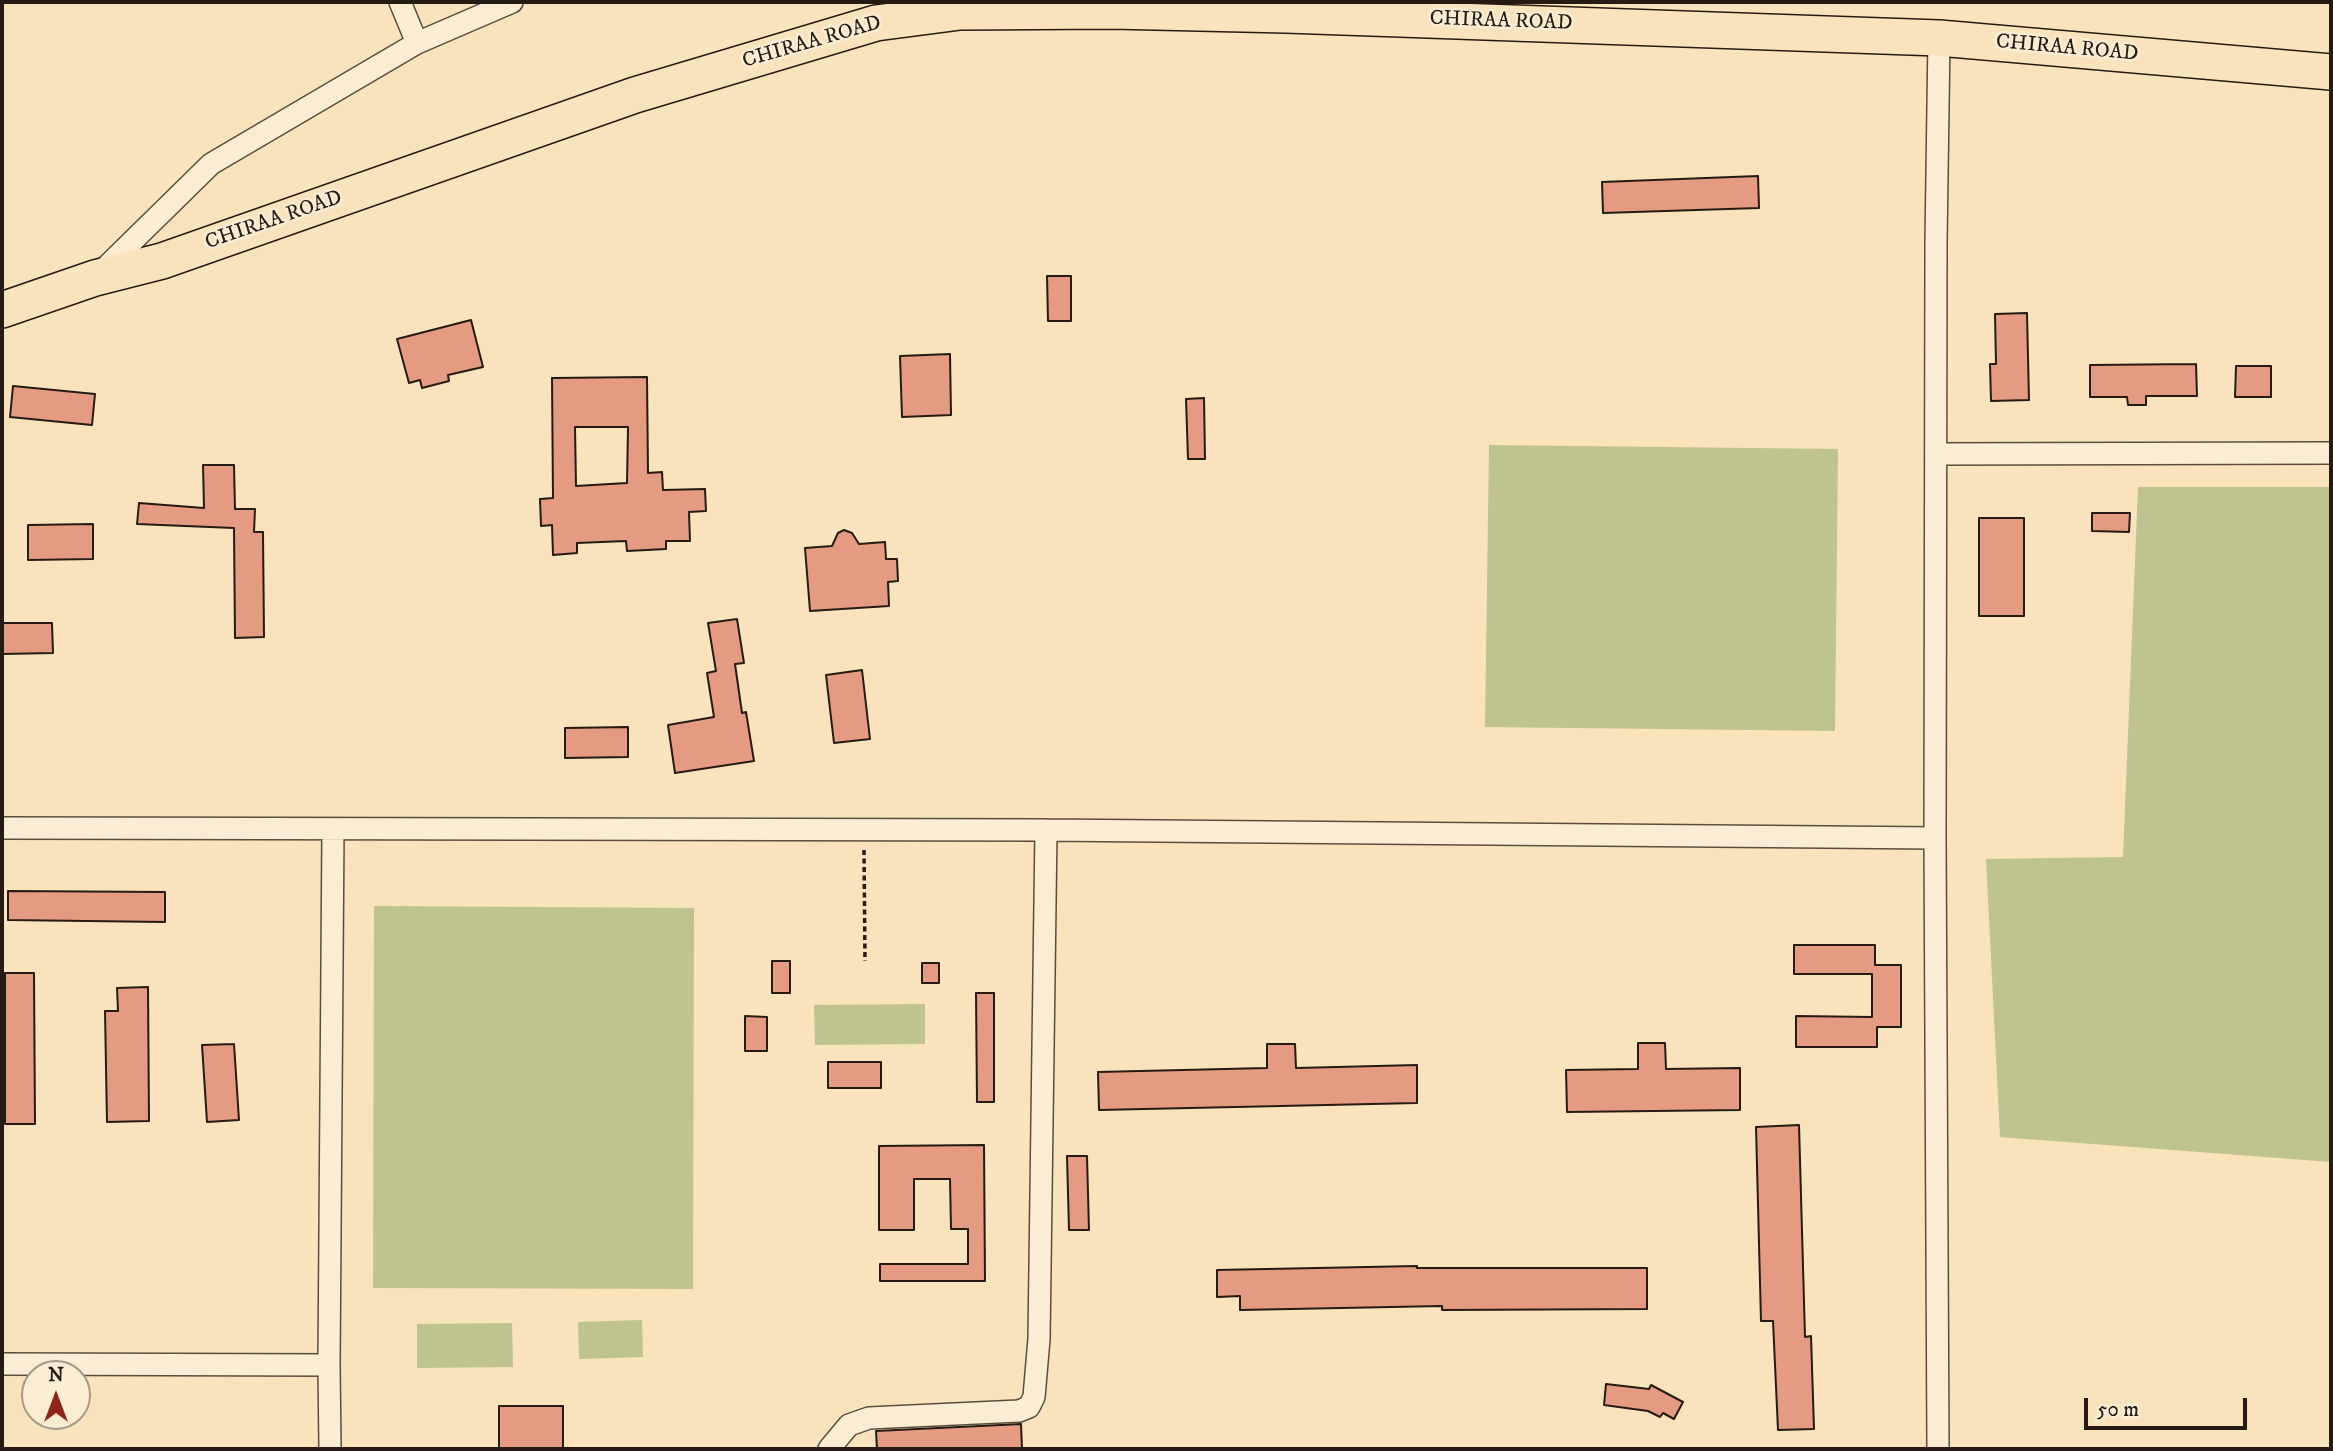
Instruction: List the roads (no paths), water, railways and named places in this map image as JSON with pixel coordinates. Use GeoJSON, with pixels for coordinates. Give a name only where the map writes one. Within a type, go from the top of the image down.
{"type":"FeatureCollection","features":[{"type":"Feature","properties":{"kind":"highway","name":"CHIRAA ROAD"},"geometry":{"type":"LineString","coordinates":[[2,310],[95,278],[174,256],[635,95],[876,23],[960,12],[1112,6],[1286,8],[1939,38],[2331,72]]}},
{"type":"Feature","properties":{"kind":"street"},"geometry":{"type":"LineString","coordinates":[[400,2],[417,43]]}},
{"type":"Feature","properties":{"kind":"street"},"geometry":{"type":"LineString","coordinates":[[95,278],[211,164],[417,43],[512,2]]}},
{"type":"Feature","properties":{"kind":"street"},"geometry":{"type":"LineString","coordinates":[[925,2],[960,12]]}},
{"type":"Feature","properties":{"kind":"street"},"geometry":{"type":"LineString","coordinates":[[1938,1449],[1934,838],[1939,38]]}},
{"type":"Feature","properties":{"kind":"street"},"geometry":{"type":"LineString","coordinates":[[1936,454],[2331,453]]}},
{"type":"Feature","properties":{"kind":"street"},"geometry":{"type":"LineString","coordinates":[[2,828],[1046,830],[1934,838]]}},
{"type":"Feature","properties":{"kind":"street"},"geometry":{"type":"LineString","coordinates":[[330,1449],[333,829]]}},
{"type":"Feature","properties":{"kind":"street"},"geometry":{"type":"LineString","coordinates":[[829,1449],[849,1425],[869,1418],[1019,1411],[1029,1407],[1034,1397],[1039,1339],[1046,830]]}},
{"type":"Feature","properties":{"kind":"street"},"geometry":{"type":"LineString","coordinates":[[2,1364],[329,1365]]}}]}
